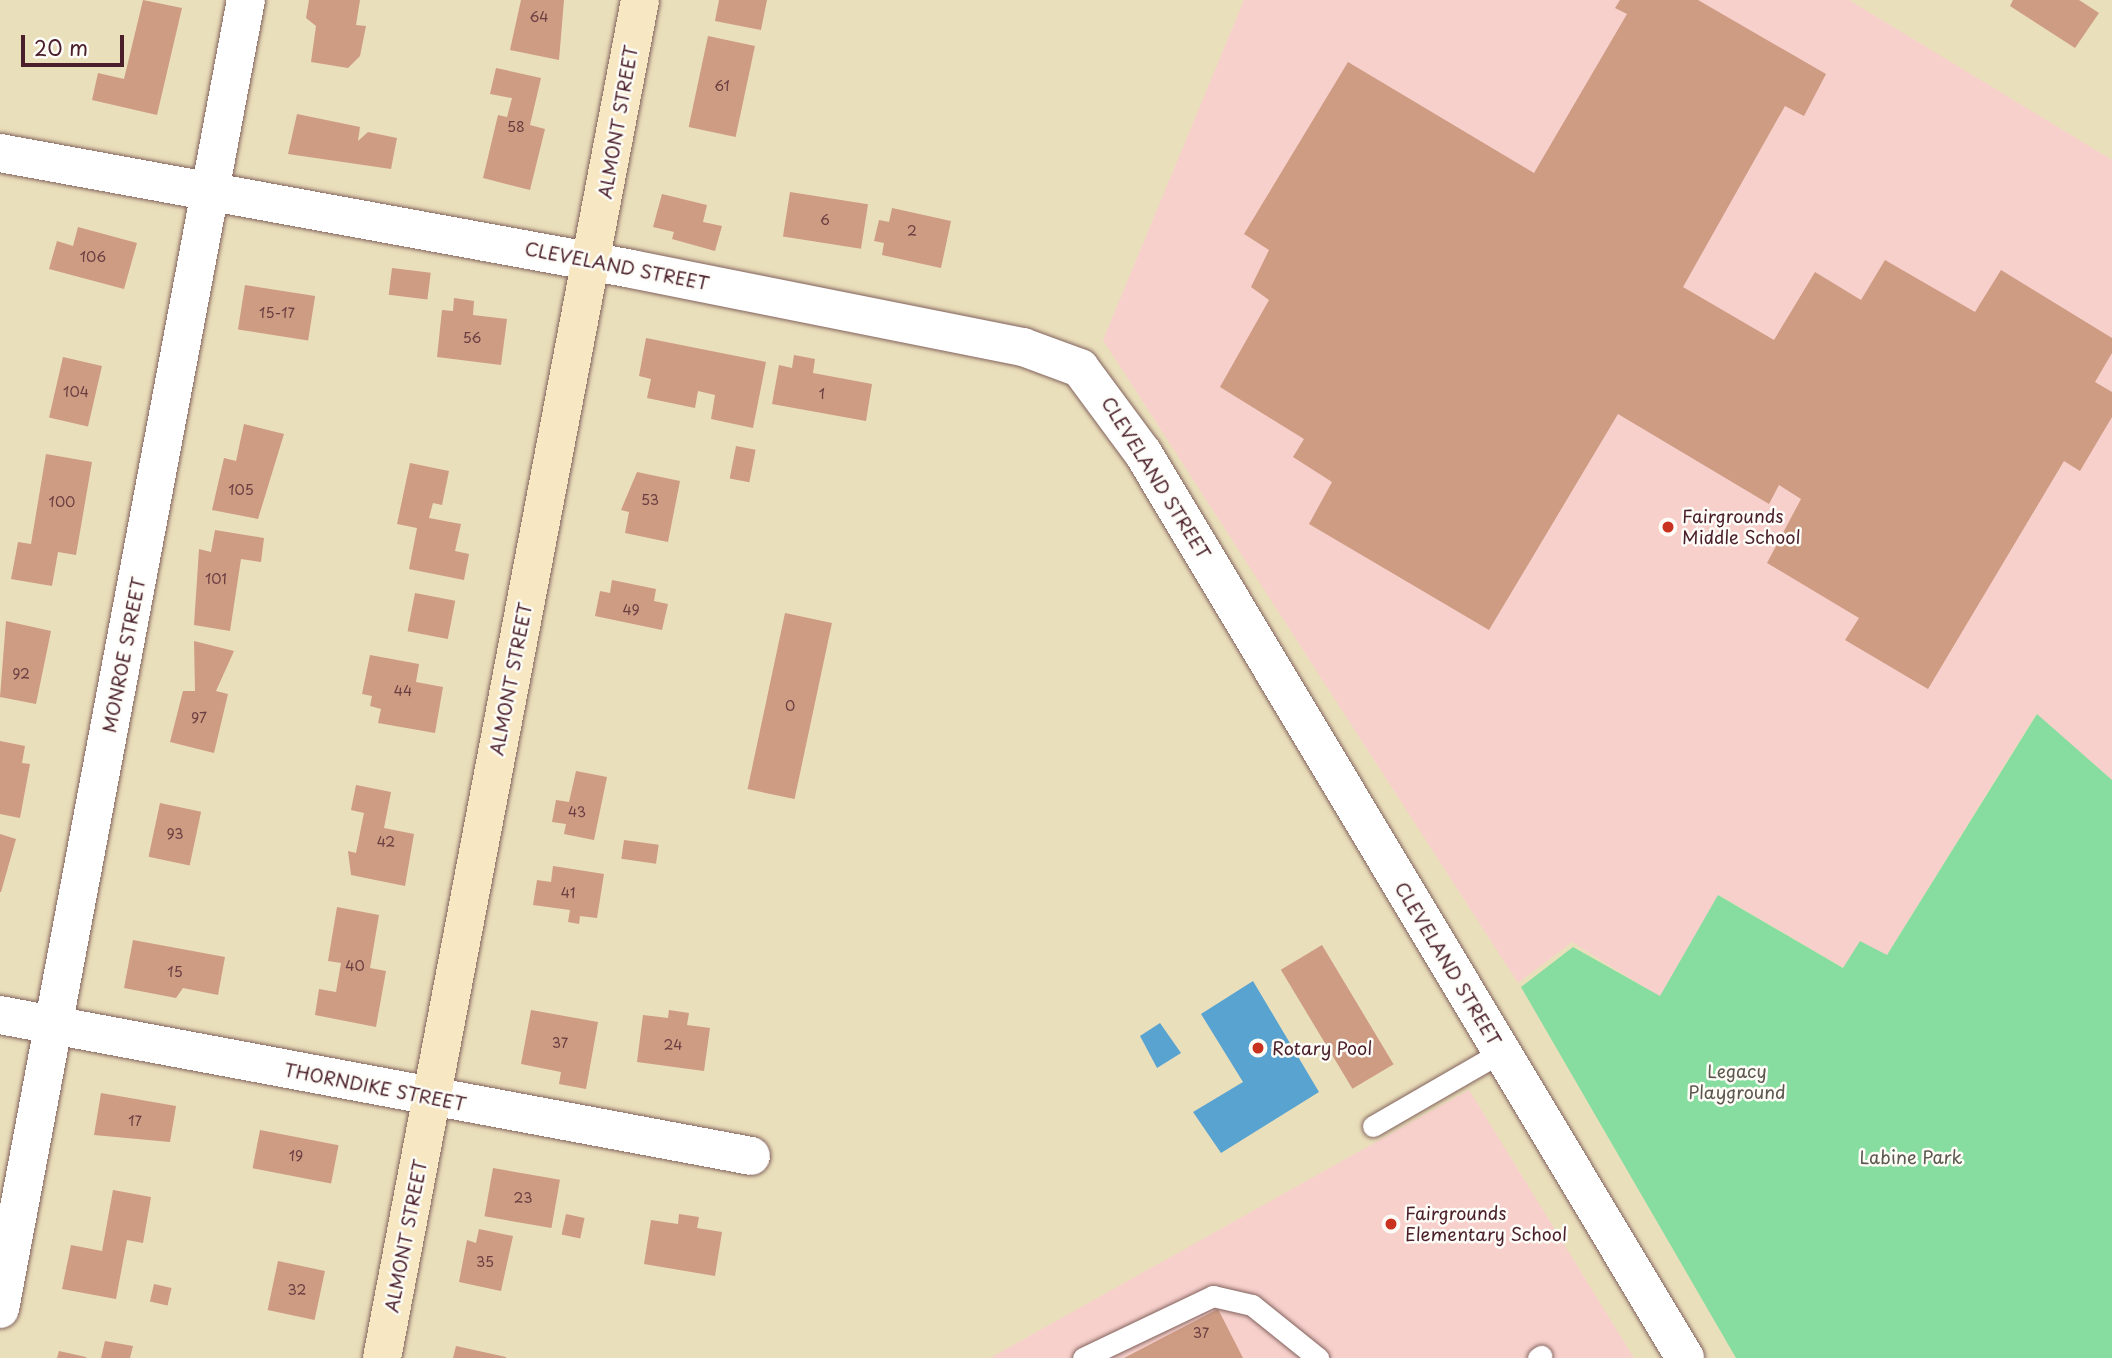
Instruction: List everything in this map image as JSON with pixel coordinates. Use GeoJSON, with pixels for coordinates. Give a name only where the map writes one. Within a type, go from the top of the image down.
{"type":"FeatureCollection","features":[{"type":"Feature","properties":{"kind":"street","name":"MONROE STREET"},"geometry":{"type":"LineString","coordinates":[[0,1309],[50,1025],[246,0]]}},
{"type":"Feature","properties":{"kind":"street","name":"ALMONT STREET"},"geometry":{"type":"LineString","coordinates":[[382,1358],[640,0]]}},
{"type":"Feature","properties":{"kind":"street","name":"CLEVELAND STREET"},"geometry":{"type":"LineString","coordinates":[[0,153],[592,261],[1023,347],[1080,368],[1138,444],[1685,1358]]}},
{"type":"Feature","properties":{"kind":"street","name":"THORNDIKE STREET"},"geometry":{"type":"LineString","coordinates":[[0,1015],[751,1156]]}},
{"type":"Feature","properties":{"kind":"lane"},"geometry":{"type":"LineString","coordinates":[[1373,1126],[1500,1052]]}},
{"type":"Feature","properties":{"kind":"lane"},"geometry":{"type":"LineString","coordinates":[[1083,1358],[1213,1296],[1252,1305],[1318,1358]]}},
{"type":"Feature","properties":{"kind":"shaded area","name":"Fairgrounds Middle School"},"geometry":{"type":"Polygon","coordinates":[[[1244,0],[1849,0],[2112,160],[2112,780],[2036,714],[1887,955],[1844,968],[1719,895],[1660,997],[1572,942],[1518,983],[1103,340],[1244,0]]]}},
{"type":"Feature","properties":{"kind":"shaded area","name":"Fairgrounds Elementary School"},"geometry":{"type":"Polygon","coordinates":[[[1469,1090],[1634,1358],[990,1358],[1469,1090]]]}},
{"type":"Feature","properties":{"kind":"green space","name":"Labine Park"},"geometry":{"type":"Polygon","coordinates":[[[2037,714],[2112,780],[2112,1358],[1736,1358],[1521,987],[1573,947],[1660,996],[1718,895],[1843,968],[1860,941],[1887,955],[2037,714]]]}},
{"type":"Feature","properties":{"kind":"water","name":"Rotary Pool"},"geometry":{"type":"Polygon","coordinates":[[[1253,981],[1319,1092],[1221,1153],[1193,1112],[1243,1082],[1201,1014],[1253,981]]]}},
{"type":"Feature","properties":{"kind":"water"},"geometry":{"type":"Polygon","coordinates":[[[1160,1023],[1181,1053],[1157,1068],[1140,1036],[1160,1023]]]}},
{"type":"Feature","properties":{"kind":"building"},"geometry":{"type":"Polygon","coordinates":[[[143,0],[182,8],[157,115],[92,100],[98,73],[124,79],[143,0]]]}},
{"type":"Feature","properties":{"kind":"building"},"geometry":{"type":"Polygon","coordinates":[[[309,0],[360,0],[356,25],[366,26],[360,56],[348,68],[311,62],[316,26],[306,18],[309,0]]]}},
{"type":"Feature","properties":{"kind":"building"},"geometry":{"type":"Polygon","coordinates":[[[521,0],[564,0],[559,60],[510,50],[521,0]]]}},
{"type":"Feature","properties":{"kind":"building"},"geometry":{"type":"Polygon","coordinates":[[[719,0],[767,0],[761,30],[715,21],[719,0]]]}},
{"type":"Feature","properties":{"kind":"building"},"geometry":{"type":"Polygon","coordinates":[[[1620,0],[1698,0],[1826,74],[1804,116],[1785,106],[1683,287],[1774,340],[1815,272],[1861,300],[1885,260],[1975,312],[2001,270],[2112,338],[2112,353],[2095,382],[2112,392],[2112,417],[2080,471],[2064,461],[1928,689],[1845,640],[1859,618],[1767,563],[1801,499],[1779,485],[1769,504],[1618,414],[1489,630],[1309,524],[1332,482],[1293,457],[1304,439],[1220,387],[1269,300],[1251,287],[1269,250],[1244,234],[1348,62],[1534,173],[1627,14],[1615,8],[1620,0]]]}},
{"type":"Feature","properties":{"kind":"building"},"geometry":{"type":"Polygon","coordinates":[[[2013,0],[2079,0],[2099,13],[2075,48],[2010,6],[2013,0]]]}},
{"type":"Feature","properties":{"kind":"building"},"geometry":{"type":"Polygon","coordinates":[[[708,36],[755,46],[736,137],[689,127],[708,36]]]}},
{"type":"Feature","properties":{"kind":"building"},"geometry":{"type":"Polygon","coordinates":[[[496,68],[541,78],[530,125],[545,129],[530,190],[483,178],[498,115],[507,117],[512,98],[490,94],[496,68]]]}},
{"type":"Feature","properties":{"kind":"building"},"geometry":{"type":"Polygon","coordinates":[[[297,114],[360,127],[358,141],[368,132],[397,138],[391,169],[288,154],[297,114]]]}},
{"type":"Feature","properties":{"kind":"building"},"geometry":{"type":"Polygon","coordinates":[[[790,192],[868,204],[861,249],[783,236],[790,192]]]}},
{"type":"Feature","properties":{"kind":"building"},"geometry":{"type":"Polygon","coordinates":[[[662,194],[707,205],[703,222],[722,226],[715,251],[672,239],[674,232],[653,227],[662,194]]]}},
{"type":"Feature","properties":{"kind":"building"},"geometry":{"type":"Polygon","coordinates":[[[892,208],[951,221],[941,268],[882,255],[884,243],[874,241],[879,220],[889,222],[892,208]]]}},
{"type":"Feature","properties":{"kind":"building"},"geometry":{"type":"Polygon","coordinates":[[[78,227],[137,243],[124,289],[49,269],[57,241],[73,246],[78,227]]]}},
{"type":"Feature","properties":{"kind":"building"},"geometry":{"type":"Polygon","coordinates":[[[392,268],[431,273],[427,300],[389,295],[392,268]]]}},
{"type":"Feature","properties":{"kind":"building"},"geometry":{"type":"Polygon","coordinates":[[[245,285],[315,296],[308,341],[238,329],[245,285]]]}},
{"type":"Feature","properties":{"kind":"building"},"geometry":{"type":"Polygon","coordinates":[[[454,298],[474,301],[473,315],[507,319],[501,365],[437,357],[442,310],[453,311],[454,298]]]}},
{"type":"Feature","properties":{"kind":"building"},"geometry":{"type":"Polygon","coordinates":[[[646,338],[766,362],[753,428],[711,419],[715,395],[698,391],[695,408],[647,398],[651,379],[639,376],[646,338]]]}},
{"type":"Feature","properties":{"kind":"building"},"geometry":{"type":"Polygon","coordinates":[[[794,355],[815,359],[813,373],[872,384],[866,421],[772,404],[779,365],[792,368],[794,355]]]}},
{"type":"Feature","properties":{"kind":"building"},"geometry":{"type":"Polygon","coordinates":[[[63,357],[102,366],[88,426],[49,417],[63,357]]]}},
{"type":"Feature","properties":{"kind":"building"},"geometry":{"type":"Polygon","coordinates":[[[244,424],[284,434],[258,519],[212,510],[224,458],[236,461],[244,424]]]}},
{"type":"Feature","properties":{"kind":"building"},"geometry":{"type":"Polygon","coordinates":[[[736,446],[756,450],[749,482],[730,478],[736,446]]]}},
{"type":"Feature","properties":{"kind":"building"},"geometry":{"type":"Polygon","coordinates":[[[46,454],[92,462],[76,555],[58,552],[52,586],[11,579],[18,542],[31,544],[46,454]]]}},
{"type":"Feature","properties":{"kind":"building"},"geometry":{"type":"Polygon","coordinates":[[[410,463],[449,471],[442,505],[433,503],[429,518],[461,524],[455,551],[469,554],[464,580],[409,569],[417,528],[397,524],[410,463]]]}},
{"type":"Feature","properties":{"kind":"building"},"geometry":{"type":"Polygon","coordinates":[[[637,472],[680,481],[668,542],[625,533],[629,512],[621,510],[637,472]]]}},
{"type":"Feature","properties":{"kind":"building"},"geometry":{"type":"Polygon","coordinates":[[[215,530],[264,538],[261,562],[241,559],[230,631],[194,625],[199,549],[211,552],[215,530]]]}},
{"type":"Feature","properties":{"kind":"building"},"geometry":{"type":"Polygon","coordinates":[[[612,580],[656,589],[654,601],[668,604],[662,630],[595,616],[600,591],[610,593],[612,580]]]}},
{"type":"Feature","properties":{"kind":"building"},"geometry":{"type":"Polygon","coordinates":[[[415,593],[455,601],[448,639],[408,631],[415,593]]]}},
{"type":"Feature","properties":{"kind":"building"},"geometry":{"type":"Polygon","coordinates":[[[785,613],[832,623],[795,799],[748,789],[785,613]]]}},
{"type":"Feature","properties":{"kind":"building"},"geometry":{"type":"Polygon","coordinates":[[[6,621],[51,631],[36,704],[0,697],[6,621]]]}},
{"type":"Feature","properties":{"kind":"building"},"geometry":{"type":"Polygon","coordinates":[[[194,641],[234,651],[216,691],[228,694],[214,753],[170,742],[183,691],[195,691],[194,641]]]}},
{"type":"Feature","properties":{"kind":"building"},"geometry":{"type":"Polygon","coordinates":[[[370,655],[419,664],[416,682],[443,687],[435,733],[378,723],[381,709],[370,706],[372,696],[362,694],[370,655]]]}},
{"type":"Feature","properties":{"kind":"building"},"geometry":{"type":"Polygon","coordinates":[[[0,741],[25,746],[22,763],[30,764],[20,818],[0,814],[0,741]]]}},
{"type":"Feature","properties":{"kind":"building"},"geometry":{"type":"Polygon","coordinates":[[[576,771],[607,777],[594,840],[564,834],[566,824],[552,822],[556,800],[569,802],[576,771]]]}},
{"type":"Feature","properties":{"kind":"building"},"geometry":{"type":"Polygon","coordinates":[[[356,785],[391,792],[384,828],[414,834],[405,886],[351,875],[348,851],[356,853],[364,813],[351,810],[356,785]]]}},
{"type":"Feature","properties":{"kind":"building"},"geometry":{"type":"Polygon","coordinates":[[[160,803],[201,812],[190,866],[149,857],[160,803]]]}},
{"type":"Feature","properties":{"kind":"building"},"geometry":{"type":"Polygon","coordinates":[[[0,834],[16,839],[1,892],[0,892],[0,834]]]}},
{"type":"Feature","properties":{"kind":"building"},"geometry":{"type":"Polygon","coordinates":[[[624,840],[659,845],[656,864],[621,859],[624,840]]]}},
{"type":"Feature","properties":{"kind":"building"},"geometry":{"type":"Polygon","coordinates":[[[553,866],[604,874],[597,918],[580,916],[579,924],[568,922],[570,910],[533,905],[537,880],[551,882],[553,866]]]}},
{"type":"Feature","properties":{"kind":"building"},"geometry":{"type":"Polygon","coordinates":[[[337,907],[379,915],[370,968],[386,971],[376,1027],[315,1015],[319,989],[336,992],[341,963],[328,961],[337,907]]]}},
{"type":"Feature","properties":{"kind":"building"},"geometry":{"type":"Polygon","coordinates":[[[133,940],[225,957],[218,995],[183,988],[176,998],[124,988],[133,940]]]}},
{"type":"Feature","properties":{"kind":"building"},"geometry":{"type":"Polygon","coordinates":[[[1322,945],[1394,1064],[1352,1089],[1281,970],[1322,945]]]}},
{"type":"Feature","properties":{"kind":"building"},"geometry":{"type":"Polygon","coordinates":[[[531,1010],[598,1022],[586,1089],[559,1084],[561,1072],[521,1064],[531,1010]]]}},
{"type":"Feature","properties":{"kind":"building"},"geometry":{"type":"Polygon","coordinates":[[[669,1010],[689,1013],[687,1025],[710,1028],[704,1071],[637,1062],[643,1015],[668,1018],[669,1010]]]}},
{"type":"Feature","properties":{"kind":"building"},"geometry":{"type":"Polygon","coordinates":[[[101,1093],[176,1106],[170,1142],[94,1135],[101,1093]]]}},
{"type":"Feature","properties":{"kind":"building"},"geometry":{"type":"Polygon","coordinates":[[[260,1130],[339,1145],[331,1184],[253,1168],[260,1130]]]}},
{"type":"Feature","properties":{"kind":"building"},"geometry":{"type":"Polygon","coordinates":[[[493,1168],[560,1180],[551,1228],[484,1216],[493,1168]]]}},
{"type":"Feature","properties":{"kind":"building"},"geometry":{"type":"Polygon","coordinates":[[[113,1190],[151,1197],[143,1243],[127,1240],[116,1299],[62,1289],[71,1245],[102,1251],[113,1190]]]}},
{"type":"Feature","properties":{"kind":"building"},"geometry":{"type":"Polygon","coordinates":[[[566,1214],[585,1218],[580,1238],[562,1235],[566,1214]]]}},
{"type":"Feature","properties":{"kind":"building"},"geometry":{"type":"Polygon","coordinates":[[[679,1214],[699,1217],[697,1228],[722,1232],[715,1276],[644,1264],[651,1220],[678,1224],[679,1214]]]}},
{"type":"Feature","properties":{"kind":"building"},"geometry":{"type":"Polygon","coordinates":[[[479,1229],[513,1236],[501,1291],[459,1282],[467,1240],[476,1243],[479,1229]]]}},
{"type":"Feature","properties":{"kind":"building"},"geometry":{"type":"Polygon","coordinates":[[[278,1261],[325,1271],[315,1320],[268,1310],[278,1261]]]}},
{"type":"Feature","properties":{"kind":"building"},"geometry":{"type":"Polygon","coordinates":[[[154,1284],[172,1288],[167,1306],[150,1302],[154,1284]]]}},
{"type":"Feature","properties":{"kind":"building"},"geometry":{"type":"Polygon","coordinates":[[[1218,1309],[1243,1358],[1124,1358],[1218,1309]]]}},
{"type":"Feature","properties":{"kind":"building"},"geometry":{"type":"Polygon","coordinates":[[[105,1341],[133,1346],[130,1358],[101,1358],[105,1341]]]}},
{"type":"Feature","properties":{"kind":"building"},"geometry":{"type":"Polygon","coordinates":[[[456,1346],[506,1357],[506,1358],[453,1358],[456,1346]]]}},
{"type":"Feature","properties":{"kind":"building"},"geometry":{"type":"Polygon","coordinates":[[[59,1351],[86,1357],[86,1358],[57,1358],[59,1351]]]}},
{"type":"Feature","properties":{"kind":"place","name":"Fairgrounds Middle School"},"geometry":{"type":"Point","coordinates":[1668,527]}},
{"type":"Feature","properties":{"kind":"place","name":"Rotary Pool"},"geometry":{"type":"Point","coordinates":[1258,1048]}},
{"type":"Feature","properties":{"kind":"place","name":"Fairgrounds Elementary School"},"geometry":{"type":"Point","coordinates":[1391,1224]}},
{"type":"Feature","properties":{"kind":"park label","name":"Legacy Playground"},"geometry":{"type":"Point","coordinates":[1737,1082]}}]}
